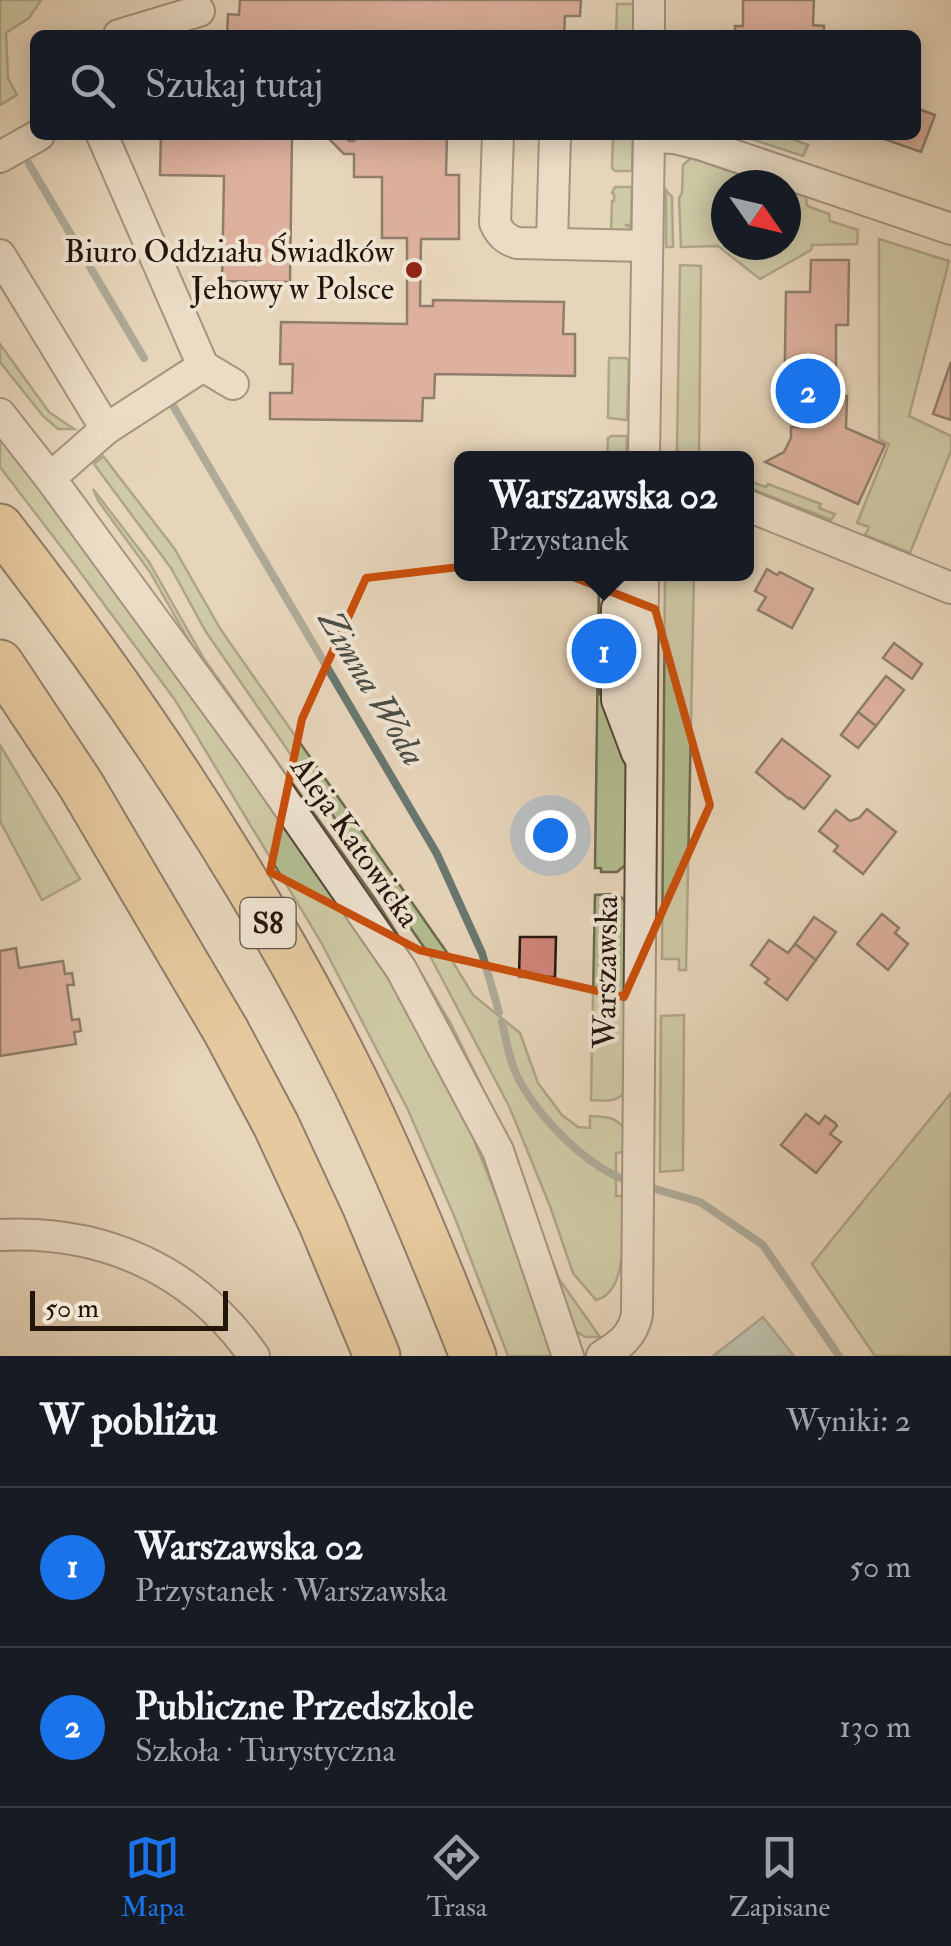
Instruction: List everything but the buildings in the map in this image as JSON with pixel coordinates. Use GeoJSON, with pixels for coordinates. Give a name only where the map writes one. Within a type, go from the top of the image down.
{"type":"FeatureCollection","features":[{"type":"Feature","properties":{"kind":"highway","name":"S8"},"geometry":{"type":"LineString","coordinates":[[0,527],[176,770],[305,986],[406,1190],[473,1356]]}},
{"type":"Feature","properties":{"kind":"highway"},"geometry":{"type":"LineString","coordinates":[[0,663],[81,786],[226,1032],[276,1125],[378,1356]]}},
{"type":"Feature","properties":{"kind":"street"},"geometry":{"type":"LineString","coordinates":[[648,30],[649,0]]}},
{"type":"Feature","properties":{"kind":"street"},"geometry":{"type":"LineString","coordinates":[[136,30],[199,11]]}},
{"type":"Feature","properties":{"kind":"street"},"geometry":{"type":"LineString","coordinates":[[0,157],[30,140]]}},
{"type":"Feature","properties":{"kind":"street"},"geometry":{"type":"LineString","coordinates":[[104,140],[203,366],[232,384]]}},
{"type":"Feature","properties":{"kind":"street"},"geometry":{"type":"LineString","coordinates":[[498,140],[496,223],[508,240],[646,246]]}},
{"type":"Feature","properties":{"kind":"street"},"geometry":{"type":"LineString","coordinates":[[552,242],[555,140]]}},
{"type":"Feature","properties":{"kind":"street"},"geometry":{"type":"LineString","coordinates":[[644,451],[649,140]]}},
{"type":"Feature","properties":{"kind":"street"},"geometry":{"type":"LineString","coordinates":[[683,140],[951,228]]}},
{"type":"Feature","properties":{"kind":"street"},"geometry":{"type":"LineString","coordinates":[[0,255],[106,429]]}},
{"type":"Feature","properties":{"kind":"street"},"geometry":{"type":"LineString","coordinates":[[50,478],[106,429],[203,366]]}},
{"type":"Feature","properties":{"kind":"street","name":"Aleja Katowicka"},"geometry":{"type":"LineString","coordinates":[[0,414],[252,754],[400,969],[498,1151],[568,1356]]}},
{"type":"Feature","properties":{"kind":"street"},"geometry":{"type":"LineString","coordinates":[[754,508],[951,588]]}},
{"type":"Feature","properties":{"kind":"street"},"geometry":{"type":"LineString","coordinates":[[629,581],[617,608],[617,700],[643,770]]}},
{"type":"Feature","properties":{"kind":"street","name":"Warszawska"},"geometry":{"type":"LineString","coordinates":[[602,1356],[625,1340],[635,1325],[643,581]]}},
{"type":"Feature","properties":{"kind":"street"},"geometry":{"type":"LineString","coordinates":[[0,1235],[59,1235],[98,1243],[155,1266],[210,1306],[254,1356]]}},
{"type":"Feature","properties":{"kind":"highlighted area"},"geometry":{"type":"Polygon","coordinates":[[[527,559],[655,609],[710,805],[624,997],[419,950],[270,872],[302,719],[366,578],[527,559]]]}},
{"type":"Feature","properties":{"kind":"green space"},"geometry":{"type":"Polygon","coordinates":[[[0,0],[41,0],[29,18],[6,33],[8,78],[17,95],[0,105],[0,0]]]}},
{"type":"Feature","properties":{"kind":"green space"},"geometry":{"type":"Polygon","coordinates":[[[617,4],[632,4],[634,30],[616,30],[617,4]]]}},
{"type":"Feature","properties":{"kind":"green space"},"geometry":{"type":"Polygon","coordinates":[[[613,140],[633,140],[632,171],[612,168],[613,140]]]}},
{"type":"Feature","properties":{"kind":"green space"},"geometry":{"type":"Polygon","coordinates":[[[754,140],[794,140],[808,145],[803,156],[754,140]]]}},
{"type":"Feature","properties":{"kind":"green space"},"geometry":{"type":"Polygon","coordinates":[[[691,158],[726,170],[711,170],[711,246],[681,247],[679,198],[683,165],[691,158]]]}},
{"type":"Feature","properties":{"kind":"green space"},"geometry":{"type":"Polygon","coordinates":[[[615,187],[632,187],[631,225],[625,225],[631,227],[631,233],[611,235],[615,187]]]}},
{"type":"Feature","properties":{"kind":"green space"},"geometry":{"type":"Polygon","coordinates":[[[666,190],[672,197],[673,247],[666,247],[666,190]]]}},
{"type":"Feature","properties":{"kind":"green space"},"geometry":{"type":"Polygon","coordinates":[[[801,195],[806,197],[807,206],[829,214],[830,221],[858,230],[857,244],[812,245],[801,256],[801,195]]]}},
{"type":"Feature","properties":{"kind":"green space"},"geometry":{"type":"Polygon","coordinates":[[[879,239],[949,261],[909,416],[951,436],[951,451],[910,553],[865,535],[869,527],[857,523],[889,444],[879,439],[879,239]]]}},
{"type":"Feature","properties":{"kind":"green space"},"geometry":{"type":"Polygon","coordinates":[[[736,260],[793,260],[760,279],[736,260]]]}},
{"type":"Feature","properties":{"kind":"green space"},"geometry":{"type":"Polygon","coordinates":[[[680,265],[701,266],[699,451],[677,450],[680,265]]]}},
{"type":"Feature","properties":{"kind":"green space"},"geometry":{"type":"Polygon","coordinates":[[[0,344],[49,412],[74,429],[58,429],[43,416],[0,362],[0,344]]]}},
{"type":"Feature","properties":{"kind":"green space"},"geometry":{"type":"Polygon","coordinates":[[[609,358],[629,361],[627,420],[608,418],[609,358]]]}},
{"type":"Feature","properties":{"kind":"green space"},"geometry":{"type":"Polygon","coordinates":[[[0,434],[77,533],[329,888],[404,1002],[460,1104],[518,1251],[552,1356],[508,1356],[408,1110],[321,942],[175,700],[0,467],[0,434]]]}},
{"type":"Feature","properties":{"kind":"green space"},"geometry":{"type":"Polygon","coordinates":[[[627,436],[626,451],[607,451],[608,438],[627,436]]]}},
{"type":"Feature","properties":{"kind":"green space"},"geometry":{"type":"Polygon","coordinates":[[[103,456],[174,548],[221,630],[473,995],[520,1033],[538,1083],[562,1115],[578,1127],[590,1128],[590,1116],[613,1119],[625,1129],[624,1152],[616,1153],[616,1196],[623,1196],[622,1256],[607,1294],[596,1300],[573,1273],[509,1106],[430,956],[206,632],[171,568],[94,464],[103,456]]]}},
{"type":"Feature","properties":{"kind":"green space"},"geometry":{"type":"Polygon","coordinates":[[[754,483],[766,487],[768,484],[821,504],[819,508],[835,514],[831,520],[754,490],[754,483]]]}},
{"type":"Feature","properties":{"kind":"green space"},"geometry":{"type":"Polygon","coordinates":[[[93,489],[149,562],[204,659],[375,899],[411,956],[451,1024],[502,1128],[559,1279],[600,1337],[585,1337],[574,1330],[529,1206],[150,572],[93,489]]]}},
{"type":"Feature","properties":{"kind":"green space"},"geometry":{"type":"Polygon","coordinates":[[[599,581],[599,694],[610,695],[629,780],[628,863],[617,872],[595,868],[599,581]]]}},
{"type":"Feature","properties":{"kind":"green space"},"geometry":{"type":"Polygon","coordinates":[[[665,581],[694,581],[686,970],[679,970],[679,959],[662,959],[665,581]]]}},
{"type":"Feature","properties":{"kind":"green space"},"geometry":{"type":"Polygon","coordinates":[[[0,745],[80,879],[42,900],[0,821],[0,745]]]}},
{"type":"Feature","properties":{"kind":"green space"},"geometry":{"type":"Polygon","coordinates":[[[611,894],[629,905],[626,1090],[606,1101],[591,1100],[595,895],[611,894]]]}},
{"type":"Feature","properties":{"kind":"green space"},"geometry":{"type":"Polygon","coordinates":[[[684,1015],[683,1170],[660,1172],[661,1016],[684,1015]]]}},
{"type":"Feature","properties":{"kind":"green space"},"geometry":{"type":"Polygon","coordinates":[[[951,1093],[951,1356],[875,1356],[812,1264],[951,1093]]]}},
{"type":"Feature","properties":{"kind":"water"},"geometry":{"type":"Polygon","coordinates":[[[763,1317],[794,1356],[713,1356],[763,1317]]]}},
{"type":"Feature","properties":{"kind":"waterway","name":"Zimna Woda"},"geometry":{"type":"LineString","coordinates":[[29,164],[144,358]]}},
{"type":"Feature","properties":{"kind":"waterway","name":"Zimna Woda"},"geometry":{"type":"LineString","coordinates":[[172,404],[437,854],[482,953],[499,1012]]}},
{"type":"Feature","properties":{"kind":"waterway","name":"Zimna Woda"},"geometry":{"type":"LineString","coordinates":[[502,1022],[514,1070],[537,1108],[581,1153],[631,1182]]}},
{"type":"Feature","properties":{"kind":"waterway","name":"Zimna Woda"},"geometry":{"type":"LineString","coordinates":[[645,1186],[700,1202],[763,1245],[839,1356]]}},
{"type":"Feature","properties":{"kind":"place","name":"Biuro Oddziału Świadków Jehowy w Polsce"},"geometry":{"type":"Point","coordinates":[414,270]}},
{"type":"Feature","properties":{"kind":"place","name":"Publiczne Przedszkole"},"geometry":{"type":"Point","coordinates":[808,391]}},
{"type":"Feature","properties":{"kind":"place","name":"Warszawska 02"},"geometry":{"type":"Point","coordinates":[604,651]}}]}
